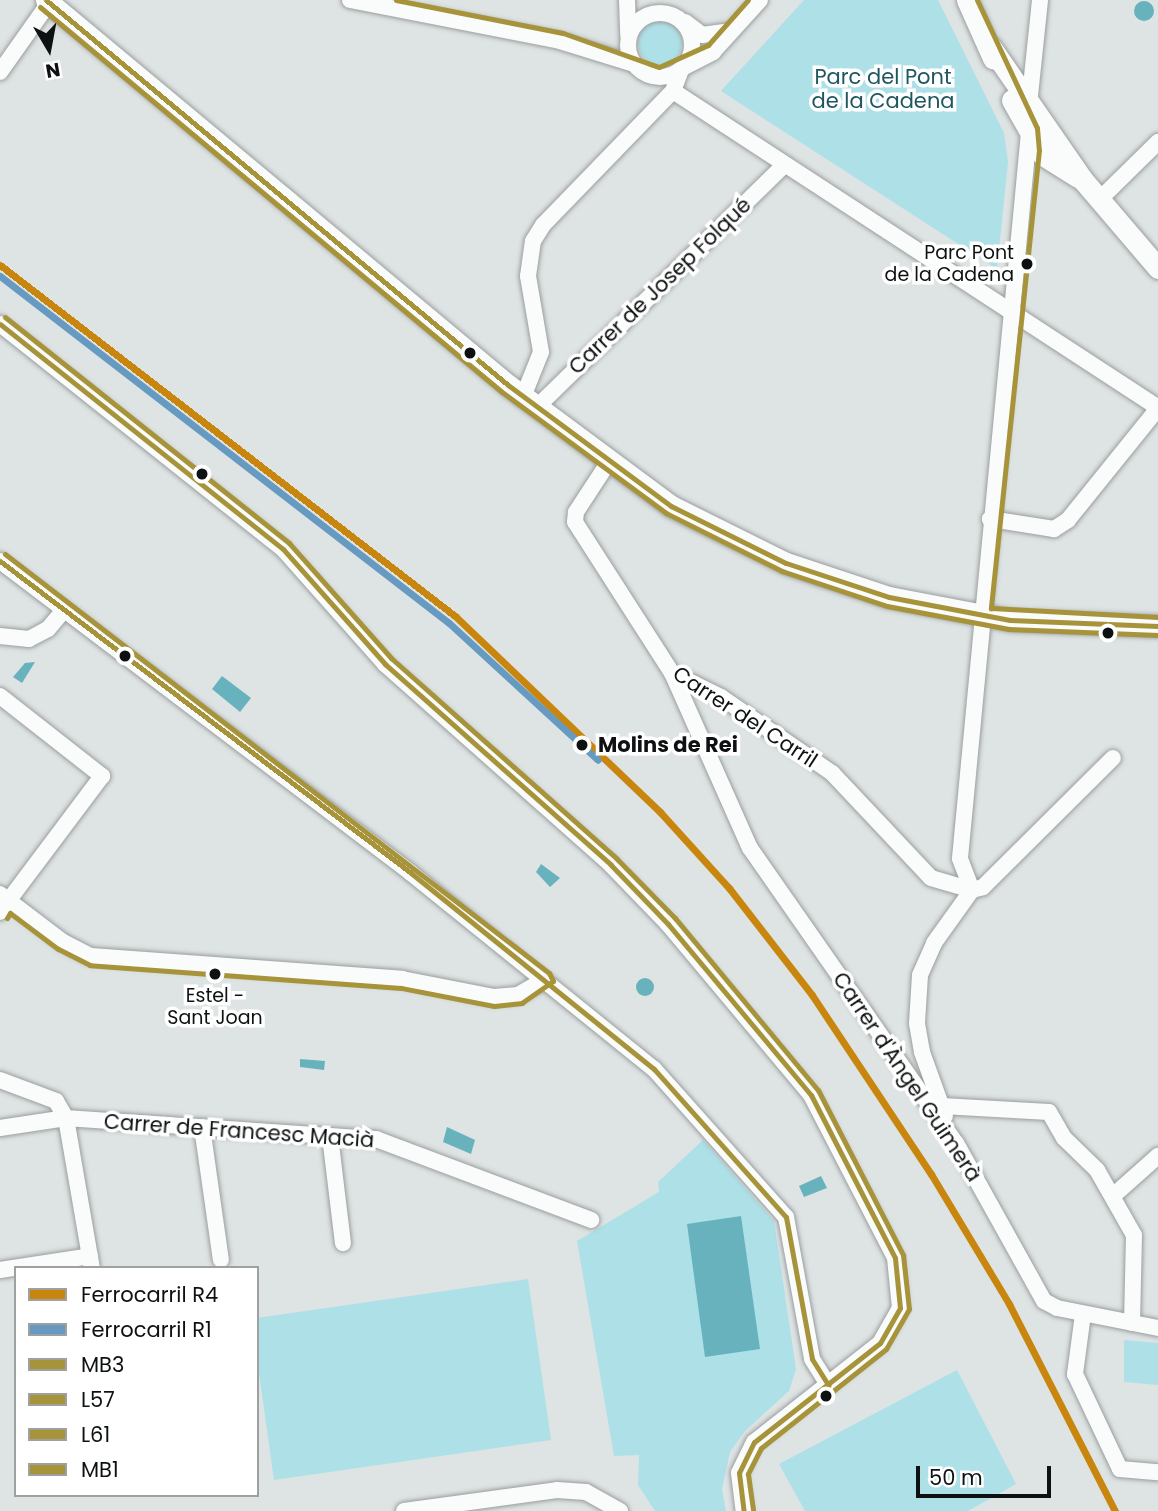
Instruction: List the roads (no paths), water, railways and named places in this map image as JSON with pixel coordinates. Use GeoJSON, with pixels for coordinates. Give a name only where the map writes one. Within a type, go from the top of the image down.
{"type":"FeatureCollection","features":[{"type":"Feature","properties":{"kind":"main road"},"geometry":{"type":"LineString","coordinates":[[967,0],[1032,142],[1059,167],[1082,179]]}},
{"type":"Feature","properties":{"kind":"main road"},"geometry":{"type":"LineString","coordinates":[[49,1],[529,403],[608,463],[690,516],[786,563],[889,597],[981,616],[1041,623],[1158,626]]}},
{"type":"Feature","properties":{"kind":"main road"},"geometry":{"type":"LineString","coordinates":[[990,46],[1082,179],[1158,268]]}},
{"type":"Feature","properties":{"kind":"main road"},"geometry":{"type":"LineString","coordinates":[[1032,142],[1045,142],[1055,153],[1070,159]]}},
{"type":"Feature","properties":{"kind":"street"},"geometry":{"type":"LineString","coordinates":[[350,0],[560,41],[634,64],[659,77],[682,69],[713,52],[760,0]]}},
{"type":"Feature","properties":{"kind":"street"},"geometry":{"type":"LineString","coordinates":[[627,0],[628,35],[634,64]]}},
{"type":"Feature","properties":{"kind":"street"},"geometry":{"type":"LineString","coordinates":[[657,0],[702,35],[730,31]]}},
{"type":"Feature","properties":{"kind":"street"},"geometry":{"type":"LineString","coordinates":[[1029,105],[1040,0]]}},
{"type":"Feature","properties":{"kind":"street"},"geometry":{"type":"LineString","coordinates":[[0,72],[49,1]]}},
{"type":"Feature","properties":{"kind":"street"},"geometry":{"type":"LineString","coordinates":[[628,35],[641,18],[677,17]]}},
{"type":"Feature","properties":{"kind":"street"},"geometry":{"type":"LineString","coordinates":[[529,403],[541,352],[528,276],[533,241],[543,225],[673,91],[692,45],[677,17]]}},
{"type":"Feature","properties":{"kind":"street"},"geometry":{"type":"LineString","coordinates":[[673,91],[1154,405],[1155,412],[1068,520],[1054,529],[990,519]]}},
{"type":"Feature","properties":{"kind":"street"},"geometry":{"type":"LineString","coordinates":[[972,890],[960,858],[990,519],[1032,142]]}},
{"type":"Feature","properties":{"kind":"street"},"geometry":{"type":"LineString","coordinates":[[1099,200],[1158,142]]}},
{"type":"Feature","properties":{"kind":"street","name":"Carrer de Josep Folqué"},"geometry":{"type":"LineString","coordinates":[[529,403],[784,165]]}},
{"type":"Feature","properties":{"kind":"street"},"geometry":{"type":"LineString","coordinates":[[0,324],[283,549],[385,664],[620,875],[668,924],[811,1095],[880,1224],[895,1258],[902,1294],[887,1336],[828,1385],[777,1421],[744,1456],[739,1473],[744,1511]]}},
{"type":"Feature","properties":{"kind":"street","name":"Carrer del Carril"},"geometry":{"type":"LineString","coordinates":[[608,463],[576,512],[575,522],[672,673],[721,697],[832,773],[931,878],[972,890]]}},
{"type":"Feature","properties":{"kind":"street"},"geometry":{"type":"LineString","coordinates":[[0,561],[635,1050],[778,1203],[786,1217],[795,1255],[812,1359],[828,1385]]}},
{"type":"Feature","properties":{"kind":"street"},"geometry":{"type":"LineString","coordinates":[[0,636],[29,639],[48,629],[64,610]]}},
{"type":"Feature","properties":{"kind":"street","name":"Carrer d'Àngel Guimerà"},"geometry":{"type":"LineString","coordinates":[[672,673],[706,756],[750,848],[956,1143],[1044,1301],[1083,1314],[1158,1328]]}},
{"type":"Feature","properties":{"kind":"street"},"geometry":{"type":"LineString","coordinates":[[0,696],[102,776],[3,902],[62,942],[91,956],[402,979],[494,998],[518,995],[544,980]]}},
{"type":"Feature","properties":{"kind":"street"},"geometry":{"type":"LineString","coordinates":[[956,1143],[918,1032],[920,975],[934,943],[972,890],[983,887],[1112,758]]}},
{"type":"Feature","properties":{"kind":"street"},"geometry":{"type":"LineString","coordinates":[[0,1080],[56,1101],[66,1118],[91,1262],[46,1266]]}},
{"type":"Feature","properties":{"kind":"street"},"geometry":{"type":"LineString","coordinates":[[942,1106],[1049,1112],[1064,1138],[1114,1195],[1136,1247],[1132,1323]]}},
{"type":"Feature","properties":{"kind":"street","name":"Carrer de Francesc Macià"},"geometry":{"type":"LineString","coordinates":[[0,1128],[66,1118],[376,1139],[591,1220]]}},
{"type":"Feature","properties":{"kind":"street"},"geometry":{"type":"LineString","coordinates":[[202,1127],[221,1260]]}},
{"type":"Feature","properties":{"kind":"street"},"geometry":{"type":"LineString","coordinates":[[330,1136],[343,1243]]}},
{"type":"Feature","properties":{"kind":"street"},"geometry":{"type":"LineString","coordinates":[[1114,1195],[1158,1156]]}},
{"type":"Feature","properties":{"kind":"street"},"geometry":{"type":"LineString","coordinates":[[1083,1314],[1075,1374],[1097,1422],[1120,1469],[1158,1472]]}},
{"type":"Feature","properties":{"kind":"street"},"geometry":{"type":"LineString","coordinates":[[404,1511],[557,1490],[586,1492],[620,1511]]}},
{"type":"Feature","properties":{"kind":"rail line","name":"R4"},"geometry":{"type":"LineString","coordinates":[[0,265],[455,616],[660,812],[729,888],[812,995],[931,1174],[1009,1304],[1115,1511]]}},
{"type":"Feature","properties":{"kind":"rail line","name":"R1"},"geometry":{"type":"LineString","coordinates":[[0,276],[449,623],[598,760]]}},
{"type":"Feature","properties":{"kind":"place","name":"Parc Pont de la Cadena"},"geometry":{"type":"Point","coordinates":[1027,264]}},
{"type":"Feature","properties":{"kind":"place","name":"Molins de Rei"},"geometry":{"type":"Point","coordinates":[582,745]}},
{"type":"Feature","properties":{"kind":"place","name":"Estel - Sant Joan"},"geometry":{"type":"Point","coordinates":[215,974]}},
{"type":"Feature","properties":{"kind":"park label","name":"Parc del Pont de la Cadena"},"geometry":{"type":"Point","coordinates":[883,89]}}]}
